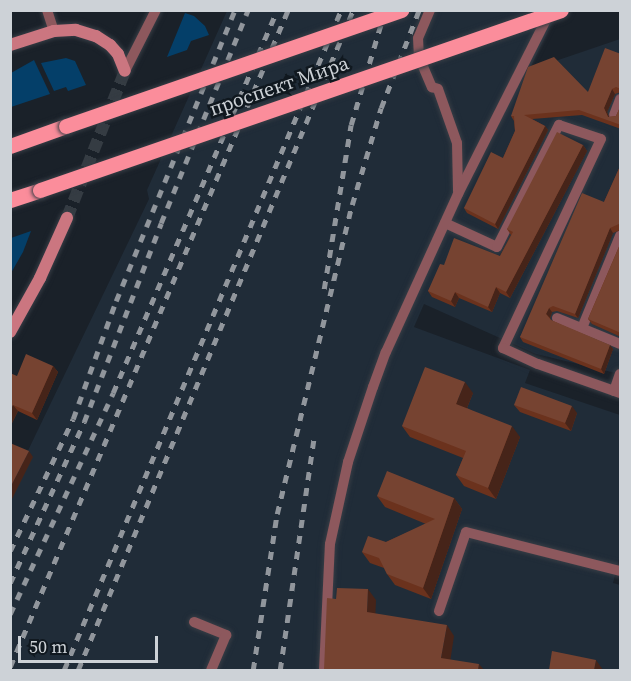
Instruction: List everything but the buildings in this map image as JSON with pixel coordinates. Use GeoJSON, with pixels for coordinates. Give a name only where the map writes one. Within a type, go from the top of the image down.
{"type":"FeatureCollection","features":[{"type":"Feature","properties":{"kind":"main road","name":"проспект Мира"},"geometry":{"type":"LineString","coordinates":[[10,146],[401,10]]}},
{"type":"Feature","properties":{"kind":"main road","name":"проспект Мира"},"geometry":{"type":"LineString","coordinates":[[10,200],[561,10]]}},
{"type":"Feature","properties":{"kind":"main road"},"geometry":{"type":"LineString","coordinates":[[10,45],[54,31],[76,30],[103,40],[118,54],[125,71]]}},
{"type":"Feature","properties":{"kind":"main road"},"geometry":{"type":"LineString","coordinates":[[10,332],[14,319],[40,278],[67,218]]}},
{"type":"Feature","properties":{"kind":"lane"},"geometry":{"type":"LineString","coordinates":[[46,10],[54,31]]}},
{"type":"Feature","properties":{"kind":"lane"},"geometry":{"type":"LineString","coordinates":[[125,71],[156,10]]}},
{"type":"Feature","properties":{"kind":"lane"},"geometry":{"type":"LineString","coordinates":[[430,10],[418,38],[419,57],[432,87],[438,89],[457,142],[458,194]]}},
{"type":"Feature","properties":{"kind":"lane"},"geometry":{"type":"LineString","coordinates":[[324,670],[330,544],[348,462],[386,351],[458,194],[550,10]]}},
{"type":"Feature","properties":{"kind":"lane"},"geometry":{"type":"LineString","coordinates":[[614,116],[621,99]]}},
{"type":"Feature","properties":{"kind":"lane"},"geometry":{"type":"LineString","coordinates":[[445,223],[497,247],[559,125],[601,139],[503,348],[538,364],[617,392],[621,374]]}},
{"type":"Feature","properties":{"kind":"lane"},"geometry":{"type":"LineString","coordinates":[[582,328],[621,236]]}},
{"type":"Feature","properties":{"kind":"lane"},"geometry":{"type":"LineString","coordinates":[[558,318],[621,344]]}},
{"type":"Feature","properties":{"kind":"lane"},"geometry":{"type":"LineString","coordinates":[[439,611],[466,532],[621,571]]}},
{"type":"Feature","properties":{"kind":"lane"},"geometry":{"type":"LineString","coordinates":[[194,622],[226,635],[211,670]]}},
{"type":"Feature","properties":{"kind":"shaded area"},"geometry":{"type":"Polygon","coordinates":[[[227,11],[558,11],[529,70],[620,39],[620,374],[536,354],[424,304],[414,327],[530,370],[525,383],[620,415],[620,555],[613,583],[620,585],[620,670],[11,670],[10,488],[149,199],[147,190],[227,11]]]}},
{"type":"Feature","properties":{"kind":"shaded area"},"geometry":{"type":"Polygon","coordinates":[[[185,13],[194,16],[205,26],[209,35],[191,41],[187,50],[167,57],[185,13]]]}},
{"type":"Feature","properties":{"kind":"shaded area"},"geometry":{"type":"Polygon","coordinates":[[[66,58],[75,61],[86,85],[68,91],[66,87],[54,91],[41,63],[66,58]]]}},
{"type":"Feature","properties":{"kind":"shaded area"},"geometry":{"type":"Polygon","coordinates":[[[34,60],[50,94],[11,107],[11,73],[34,60]]]}},
{"type":"Feature","properties":{"kind":"shaded area"},"geometry":{"type":"Polygon","coordinates":[[[31,231],[23,252],[11,273],[11,238],[31,231]]]}},
{"type":"Feature","properties":{"kind":"tunnel"},"geometry":{"type":"LineString","coordinates":[[67,218],[125,71]]}},
{"type":"Feature","properties":{"kind":"railway"},"geometry":{"type":"LineString","coordinates":[[10,551],[73,419],[116,301],[235,10]]}},
{"type":"Feature","properties":{"kind":"railway"},"geometry":{"type":"LineString","coordinates":[[10,583],[84,422],[161,223],[248,10]]}},
{"type":"Feature","properties":{"kind":"railway"},"geometry":{"type":"LineString","coordinates":[[10,614],[113,393],[277,10]]}},
{"type":"Feature","properties":{"kind":"railway"},"geometry":{"type":"LineString","coordinates":[[10,667],[288,10]]}},
{"type":"Feature","properties":{"kind":"railway"},"geometry":{"type":"LineString","coordinates":[[64,670],[341,10]]}},
{"type":"Feature","properties":{"kind":"railway"},"geometry":{"type":"LineString","coordinates":[[78,670],[353,10]]}},
{"type":"Feature","properties":{"kind":"railway"},"geometry":{"type":"LineString","coordinates":[[324,289],[351,125],[385,10]]}},
{"type":"Feature","properties":{"kind":"railway"},"geometry":{"type":"LineString","coordinates":[[253,670],[277,514],[352,205],[381,108],[419,10]]}},
{"type":"Feature","properties":{"kind":"railway"},"geometry":{"type":"LineString","coordinates":[[280,670],[314,436]]}}]}
